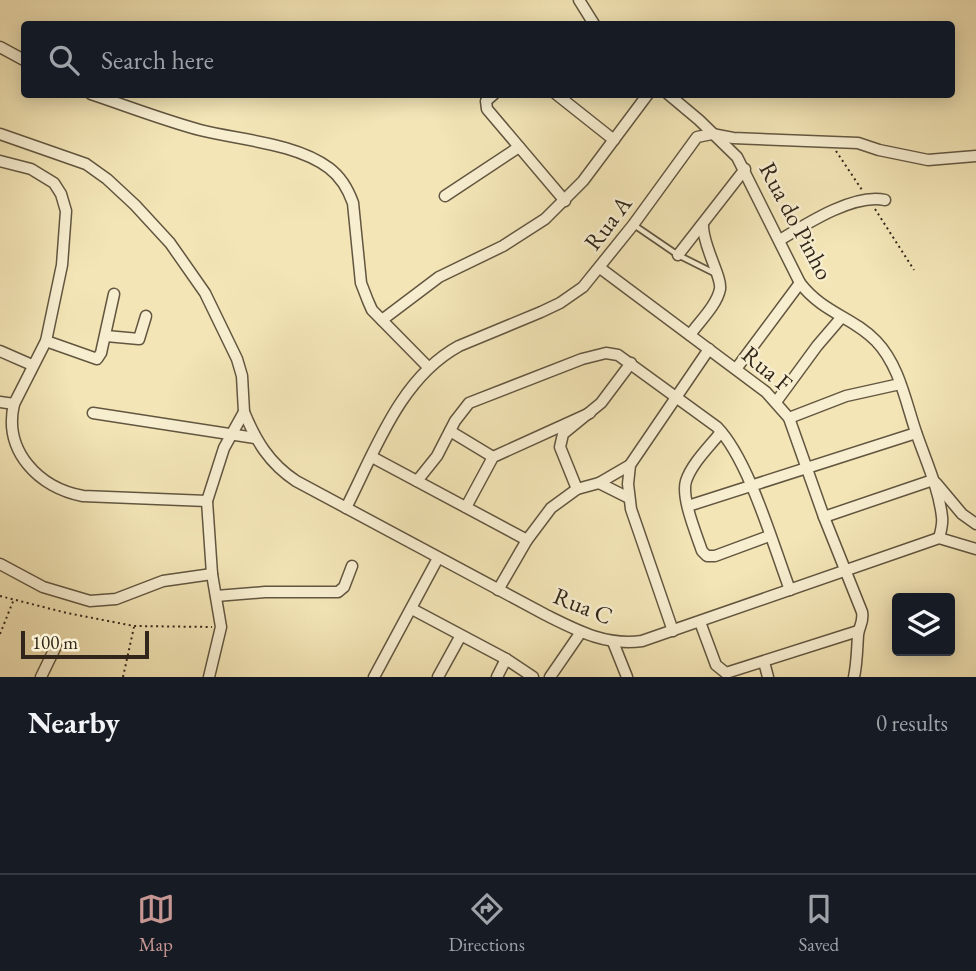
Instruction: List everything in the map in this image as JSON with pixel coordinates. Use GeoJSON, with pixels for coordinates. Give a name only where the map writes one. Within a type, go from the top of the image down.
{"type":"FeatureCollection","features":[{"type":"Feature","properties":{"kind":"street"},"geometry":{"type":"LineString","coordinates":[[579,0],[592,21]]}},
{"type":"Feature","properties":{"kind":"street"},"geometry":{"type":"LineString","coordinates":[[0,47],[21,58]]}},
{"type":"Feature","properties":{"kind":"street"},"geometry":{"type":"LineString","coordinates":[[103,98],[200,130],[299,153],[328,167],[340,178],[353,203],[361,283],[372,310],[428,367]]}},
{"type":"Feature","properties":{"kind":"street"},"geometry":{"type":"LineString","coordinates":[[489,98],[487,109],[565,201]]}},
{"type":"Feature","properties":{"kind":"street"},"geometry":{"type":"LineString","coordinates":[[561,98],[614,140]]}},
{"type":"Feature","properties":{"kind":"street"},"geometry":{"type":"LineString","coordinates":[[382,320],[439,277],[529,231],[565,201],[645,98]]}},
{"type":"Feature","properties":{"kind":"street","name":"Rua do Pinho"},"geometry":{"type":"LineString","coordinates":[[673,98],[730,148],[745,170],[800,283],[815,300],[876,341],[888,356],[933,480]]}},
{"type":"Feature","properties":{"kind":"street"},"geometry":{"type":"LineString","coordinates":[[0,134],[86,164],[107,179],[158,229],[184,262],[205,293],[237,359],[242,376],[244,412],[215,471],[207,501],[212,574],[220,628],[209,677]]}},
{"type":"Feature","properties":{"kind":"street"},"geometry":{"type":"LineString","coordinates":[[712,134],[742,139],[858,142],[879,150],[928,160],[976,156]]}},
{"type":"Feature","properties":{"kind":"street","name":"Rua A"},"geometry":{"type":"LineString","coordinates":[[346,508],[402,400],[428,367],[459,346],[560,303],[583,287],[633,225],[692,142],[702,135],[712,134]]}},
{"type":"Feature","properties":{"kind":"street"},"geometry":{"type":"LineString","coordinates":[[445,196],[519,147]]}},
{"type":"Feature","properties":{"kind":"street"},"geometry":{"type":"LineString","coordinates":[[0,161],[20,165],[42,175],[54,183],[65,203],[62,265],[46,341],[14,404],[13,430],[21,455],[29,468],[52,487],[65,493],[207,501]]}},
{"type":"Feature","properties":{"kind":"street"},"geometry":{"type":"LineString","coordinates":[[678,255],[745,170]]}},
{"type":"Feature","properties":{"kind":"street"},"geometry":{"type":"LineString","coordinates":[[780,240],[812,221],[867,198],[884,200]]}},
{"type":"Feature","properties":{"kind":"street"},"geometry":{"type":"LineString","coordinates":[[690,335],[718,295],[720,282],[705,244],[703,226]]}},
{"type":"Feature","properties":{"kind":"street","name":"Rua F"},"geometry":{"type":"LineString","coordinates":[[600,268],[736,369],[776,402],[789,418],[824,517],[863,612],[863,622],[858,631],[858,659],[854,677]]}},
{"type":"Feature","properties":{"kind":"street"},"geometry":{"type":"LineString","coordinates":[[736,369],[800,283]]}},
{"type":"Feature","properties":{"kind":"street"},"geometry":{"type":"LineString","coordinates":[[46,341],[94,359],[102,353],[114,294]]}},
{"type":"Feature","properties":{"kind":"street"},"geometry":{"type":"LineString","coordinates":[[106,336],[139,339],[146,316]]}},
{"type":"Feature","properties":{"kind":"street"},"geometry":{"type":"LineString","coordinates":[[776,402],[841,318]]}},
{"type":"Feature","properties":{"kind":"street"},"geometry":{"type":"LineString","coordinates":[[498,590],[527,540],[551,509],[578,489],[599,483],[629,465],[709,349]]}},
{"type":"Feature","properties":{"kind":"street"},"geometry":{"type":"LineString","coordinates":[[0,351],[32,365]]}},
{"type":"Feature","properties":{"kind":"street"},"geometry":{"type":"LineString","coordinates":[[419,479],[437,456],[469,403],[531,377],[600,354],[618,355],[721,432],[733,447],[790,590]]}},
{"type":"Feature","properties":{"kind":"street"},"geometry":{"type":"LineString","coordinates":[[578,489],[560,447],[560,440],[566,431],[590,414],[631,363]]}},
{"type":"Feature","properties":{"kind":"street"},"geometry":{"type":"LineString","coordinates":[[789,418],[846,396],[900,384]]}},
{"type":"Feature","properties":{"kind":"street"},"geometry":{"type":"LineString","coordinates":[[0,402],[14,404]]}},
{"type":"Feature","properties":{"kind":"street","name":"Rua C"},"geometry":{"type":"LineString","coordinates":[[244,412],[255,438],[284,473],[498,590],[581,632],[614,642],[642,641],[939,538]]}},
{"type":"Feature","properties":{"kind":"street"},"geometry":{"type":"LineString","coordinates":[[93,413],[255,438]]}},
{"type":"Feature","properties":{"kind":"street"},"geometry":{"type":"LineString","coordinates":[[466,507],[493,457],[590,414]]}},
{"type":"Feature","properties":{"kind":"street"},"geometry":{"type":"LineString","coordinates":[[0,431],[13,430]]}},
{"type":"Feature","properties":{"kind":"street"},"geometry":{"type":"LineString","coordinates":[[450,431],[493,457]]}},
{"type":"Feature","properties":{"kind":"street"},"geometry":{"type":"LineString","coordinates":[[721,432],[686,482],[688,506],[702,551],[707,556],[715,556],[769,536]]}},
{"type":"Feature","properties":{"kind":"street"},"geometry":{"type":"LineString","coordinates":[[688,506],[916,433]]}},
{"type":"Feature","properties":{"kind":"street"},"geometry":{"type":"LineString","coordinates":[[374,454],[527,540]]}},
{"type":"Feature","properties":{"kind":"street"},"geometry":{"type":"LineString","coordinates":[[629,465],[629,499],[673,631]]}},
{"type":"Feature","properties":{"kind":"street"},"geometry":{"type":"LineString","coordinates":[[824,517],[933,480]]}},
{"type":"Feature","properties":{"kind":"street"},"geometry":{"type":"LineString","coordinates":[[933,480],[962,514],[976,524]]}},
{"type":"Feature","properties":{"kind":"street"},"geometry":{"type":"LineString","coordinates":[[933,480],[942,516],[939,538],[976,549]]}},
{"type":"Feature","properties":{"kind":"street"},"geometry":{"type":"LineString","coordinates":[[599,483],[629,499]]}},
{"type":"Feature","properties":{"kind":"street"},"geometry":{"type":"LineString","coordinates":[[374,677],[438,558]]}},
{"type":"Feature","properties":{"kind":"street"},"geometry":{"type":"LineString","coordinates":[[0,564],[43,587],[90,601],[116,599],[163,581],[212,574]]}},
{"type":"Feature","properties":{"kind":"street"},"geometry":{"type":"LineString","coordinates":[[216,596],[265,592],[338,592],[344,587],[352,566]]}},
{"type":"Feature","properties":{"kind":"street"},"geometry":{"type":"LineString","coordinates":[[412,608],[506,659],[533,677]]}},
{"type":"Feature","properties":{"kind":"street"},"geometry":{"type":"LineString","coordinates":[[700,622],[716,665],[722,671],[731,673],[858,631]]}},
{"type":"Feature","properties":{"kind":"street"},"geometry":{"type":"LineString","coordinates":[[550,677],[581,632]]}},
{"type":"Feature","properties":{"kind":"street"},"geometry":{"type":"LineString","coordinates":[[438,677],[460,636]]}},
{"type":"Feature","properties":{"kind":"street"},"geometry":{"type":"LineString","coordinates":[[614,642],[627,677]]}},
{"type":"Feature","properties":{"kind":"street"},"geometry":{"type":"LineString","coordinates":[[41,677],[56,646]]}},
{"type":"Feature","properties":{"kind":"street"},"geometry":{"type":"LineString","coordinates":[[497,677],[506,659]]}},
{"type":"Feature","properties":{"kind":"street"},"geometry":{"type":"LineString","coordinates":[[764,662],[768,677]]}},
{"type":"Feature","properties":{"kind":"lane"},"geometry":{"type":"LineString","coordinates":[[633,225],[678,255],[717,275]]}},
{"type":"Feature","properties":{"kind":"path"},"geometry":{"type":"LineString","coordinates":[[0,596],[67,614],[134,626],[220,628]]}},
{"type":"Feature","properties":{"kind":"path"},"geometry":{"type":"LineString","coordinates":[[0,634],[14,598]]}},
{"type":"Feature","properties":{"kind":"path"},"geometry":{"type":"LineString","coordinates":[[124,677],[134,626]]}}]}
